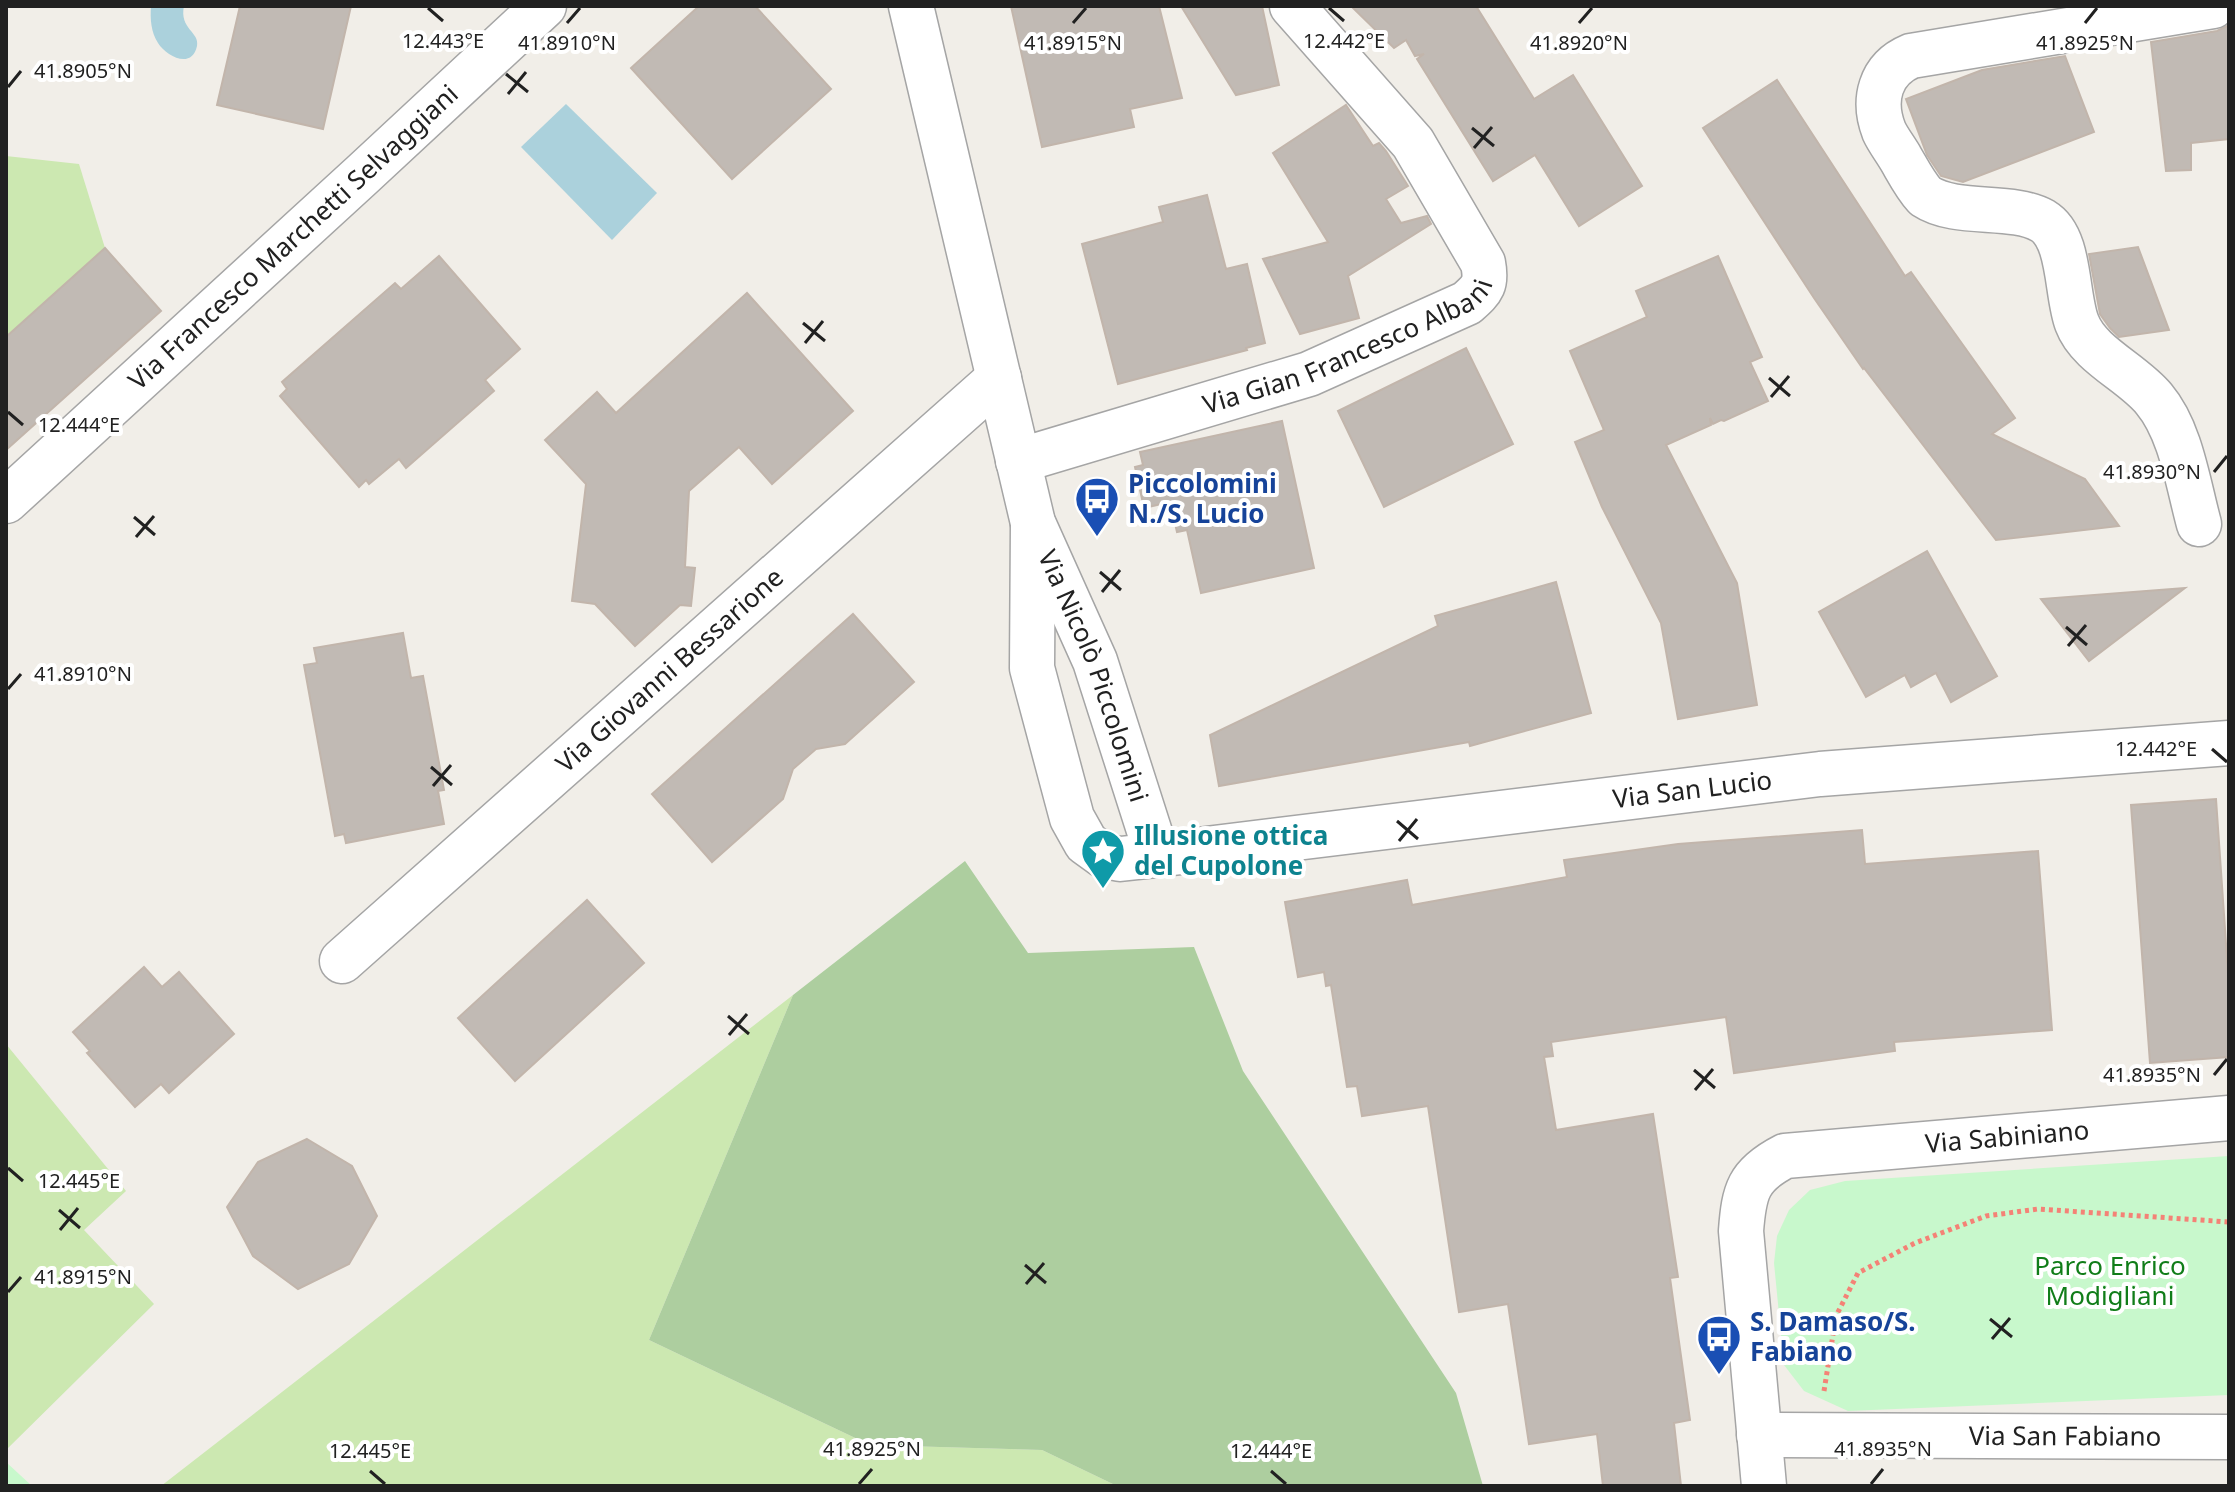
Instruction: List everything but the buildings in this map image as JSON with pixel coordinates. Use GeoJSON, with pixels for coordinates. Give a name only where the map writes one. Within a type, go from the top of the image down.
{"type":"FeatureCollection","features":[{"type":"Feature","properties":{"kind":"street","name":"Via Francesco Marchetti Selvaggiani"},"geometry":{"type":"LineString","coordinates":[[6,501],[544,6]]}},
{"type":"Feature","properties":{"kind":"street","name":"Via Nicolò Piccolomini"},"geometry":{"type":"LineString","coordinates":[[911,6],[1033,523],[1095,661],[1157,855],[1120,859],[1104,856],[1086,843],[1072,818],[1032,668],[1033,523]]}},
{"type":"Feature","properties":{"kind":"street","name":"Via Gian Francesco Albani"},"geometry":{"type":"LineString","coordinates":[[1018,461],[1309,374],[1467,303],[1483,287],[1483,263],[1413,143],[1292,6]]}},
{"type":"Feature","properties":{"kind":"street"},"geometry":{"type":"LineString","coordinates":[[2199,524],[2174,432],[2161,408],[2146,390],[2089,342],[2078,326],[2061,244],[2051,227],[2032,216],[1955,206],[1932,201],[1925,196],[1884,130],[1878,100],[1882,82],[1892,67],[1911,56],[2213,6]]}},
{"type":"Feature","properties":{"kind":"street","name":"Via Giovanni Bessarione"},"geometry":{"type":"LineString","coordinates":[[342,961],[999,378]]}},
{"type":"Feature","properties":{"kind":"street","name":"Via San Lucio"},"geometry":{"type":"LineString","coordinates":[[1157,855],[1820,774],[2229,743]]}},
{"type":"Feature","properties":{"kind":"street","name":"Via Sabiniano"},"geometry":{"type":"LineString","coordinates":[[1759,1435],[1741,1231],[1743,1207],[1752,1182],[1764,1167],[1785,1156],[2229,1118]]}},
{"type":"Feature","properties":{"kind":"street"},"geometry":{"type":"LineString","coordinates":[[1759,1435],[1764,1486]]}},
{"type":"Feature","properties":{"kind":"street","name":"Via San Fabiano"},"geometry":{"type":"LineString","coordinates":[[1759,1435],[2229,1437]]}},
{"type":"Feature","properties":{"kind":"path"},"geometry":{"type":"LineString","coordinates":[[1823,1400],[1836,1316],[1858,1273],[1915,1243],[1986,1216],[2038,1209],[2229,1222]]}},
{"type":"Feature","properties":{"kind":"green space"},"geometry":{"type":"Polygon","coordinates":[[[6,156],[79,164],[105,248],[6,337],[6,156]]]}},
{"type":"Feature","properties":{"kind":"green space"},"geometry":{"type":"Polygon","coordinates":[[[965,861],[1028,953],[1194,947],[1243,1071],[1456,1393],[1483,1486],[1117,1486],[1042,1450],[870,1445],[649,1340],[793,995],[965,861]]]}},
{"type":"Feature","properties":{"kind":"green space"},"geometry":{"type":"Polygon","coordinates":[[[793,995],[649,1340],[870,1445],[1042,1450],[1117,1486],[161,1486],[793,995]]]}},
{"type":"Feature","properties":{"kind":"green space"},"geometry":{"type":"Polygon","coordinates":[[[6,1044],[126,1191],[84,1230],[154,1304],[6,1450],[6,1044]]]}},
{"type":"Feature","properties":{"kind":"green space","name":"Parco Enrico Modigliani"},"geometry":{"type":"Polygon","coordinates":[[[2229,1156],[2229,1395],[1848,1411],[1804,1391],[1784,1365],[1774,1263],[1777,1236],[1789,1210],[1810,1190],[1845,1181],[2229,1156]]]}},
{"type":"Feature","properties":{"kind":"green space"},"geometry":{"type":"Polygon","coordinates":[[[6,1462],[32,1486],[6,1486],[6,1462]]]}},
{"type":"Feature","properties":{"kind":"water"},"geometry":{"type":"Polygon","coordinates":[[[151,6],[184,6],[184,20],[197,41],[190,57],[173,56],[158,43],[152,25],[151,6]]]}},
{"type":"Feature","properties":{"kind":"water"},"geometry":{"type":"Polygon","coordinates":[[[566,104],[657,193],[612,240],[521,147],[566,104]]]}},
{"type":"Feature","properties":{"kind":"place","name":"Piccolomini N./S. Lucio"},"geometry":{"type":"Point","coordinates":[1097,538]}},
{"type":"Feature","properties":{"kind":"place","name":"Illusione ottica del Cupolone"},"geometry":{"type":"Point","coordinates":[1103,890]}},
{"type":"Feature","properties":{"kind":"place","name":"S. Damaso/S. Fabiano"},"geometry":{"type":"Point","coordinates":[1719,1376]}}]}
